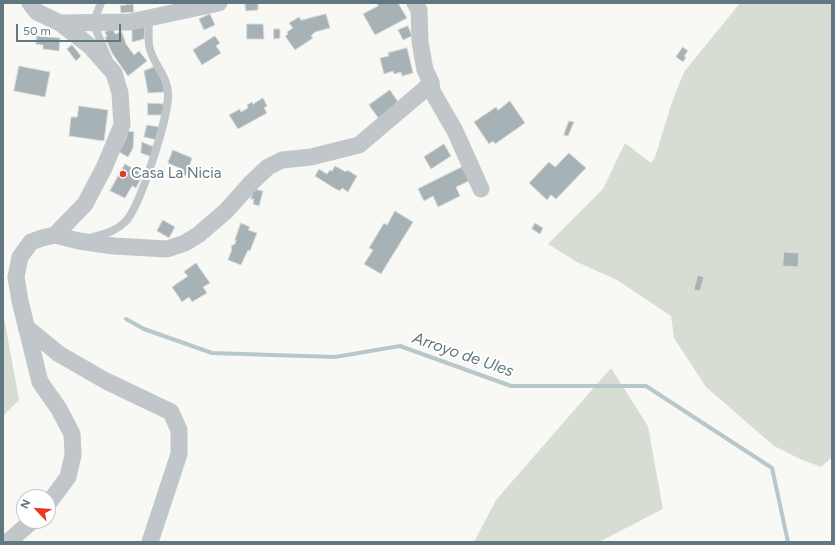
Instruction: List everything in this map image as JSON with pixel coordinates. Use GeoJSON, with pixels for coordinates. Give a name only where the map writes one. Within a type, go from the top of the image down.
{"type":"FeatureCollection","features":[{"type":"Feature","properties":{"kind":"street"},"geometry":{"type":"LineString","coordinates":[[30,3],[38,12],[60,23],[90,46],[114,73],[120,93],[122,125],[104,168],[85,204],[55,235]]}},
{"type":"Feature","properties":{"kind":"street"},"geometry":{"type":"LineString","coordinates":[[60,23],[130,22],[219,3]]}},
{"type":"Feature","properties":{"kind":"street"},"geometry":{"type":"LineString","coordinates":[[415,3],[419,10],[420,42],[425,70],[431,82],[432,90],[455,131],[481,189]]}},
{"type":"Feature","properties":{"kind":"street"},"geometry":{"type":"LineString","coordinates":[[56,493],[68,477],[73,455],[72,434],[59,409],[40,382],[20,301],[16,277],[20,257],[31,242],[55,235],[79,241],[114,246],[167,250],[185,243],[198,235],[226,211],[251,183],[268,167],[282,160],[311,157],[358,145],[425,90],[431,82]]}},
{"type":"Feature","properties":{"kind":"street"},"geometry":{"type":"LineString","coordinates":[[26,327],[66,358],[106,382],[172,412],[179,430],[179,454],[150,542]]}},
{"type":"Feature","properties":{"kind":"street"},"geometry":{"type":"LineString","coordinates":[[8,542],[23,529]]}},
{"type":"Feature","properties":{"kind":"lane"},"geometry":{"type":"LineString","coordinates":[[101,3],[93,22],[109,60],[109,69]]}},
{"type":"Feature","properties":{"kind":"lane"},"geometry":{"type":"LineString","coordinates":[[79,241],[114,231],[126,221],[135,205],[155,153],[164,122],[168,96],[166,80],[149,46],[149,18]]}},
{"type":"Feature","properties":{"kind":"shaded area"},"geometry":{"type":"Polygon","coordinates":[[[740,3],[832,3],[832,457],[821,467],[800,459],[774,446],[706,387],[674,338],[671,316],[617,280],[577,262],[548,244],[603,189],[625,143],[651,163],[655,157],[672,102],[684,72],[740,3]]]}},
{"type":"Feature","properties":{"kind":"shaded area"},"geometry":{"type":"Polygon","coordinates":[[[3,312],[19,400],[3,416],[3,312]]]}},
{"type":"Feature","properties":{"kind":"shaded area"},"geometry":{"type":"Polygon","coordinates":[[[611,368],[648,426],[663,509],[599,542],[474,542],[496,500],[611,368]]]}},
{"type":"Feature","properties":{"kind":"building"},"geometry":{"type":"Polygon","coordinates":[[[245,3],[258,3],[258,10],[246,11],[245,3]]]}},
{"type":"Feature","properties":{"kind":"building"},"geometry":{"type":"Polygon","coordinates":[[[377,3],[398,3],[407,18],[375,35],[363,14],[378,6],[377,3]]]}},
{"type":"Feature","properties":{"kind":"building"},"geometry":{"type":"Polygon","coordinates":[[[133,4],[134,12],[121,13],[120,6],[133,4]]]}},
{"type":"Feature","properties":{"kind":"building"},"geometry":{"type":"Polygon","coordinates":[[[210,14],[215,25],[204,30],[199,19],[210,14]]]}},
{"type":"Feature","properties":{"kind":"building"},"geometry":{"type":"Polygon","coordinates":[[[326,14],[330,28],[315,32],[311,36],[313,38],[295,50],[285,36],[288,34],[287,32],[293,28],[289,23],[299,17],[301,20],[326,14]]]}},
{"type":"Feature","properties":{"kind":"building"},"geometry":{"type":"Polygon","coordinates":[[[247,24],[263,24],[264,39],[247,39],[247,24]]]}},
{"type":"Feature","properties":{"kind":"building"},"geometry":{"type":"Polygon","coordinates":[[[408,26],[412,36],[403,40],[398,30],[408,26]]]}},
{"type":"Feature","properties":{"kind":"building"},"geometry":{"type":"Polygon","coordinates":[[[145,27],[144,39],[132,42],[132,28],[145,27]]]}},
{"type":"Feature","properties":{"kind":"building"},"geometry":{"type":"Polygon","coordinates":[[[113,29],[115,34],[122,32],[126,44],[134,55],[139,51],[147,61],[128,76],[112,53],[105,37],[107,37],[105,32],[113,29]]]}},
{"type":"Feature","properties":{"kind":"building"},"geometry":{"type":"Polygon","coordinates":[[[274,29],[280,29],[280,38],[274,39],[274,29]]]}},
{"type":"Feature","properties":{"kind":"building"},"geometry":{"type":"Polygon","coordinates":[[[37,36],[60,38],[59,51],[43,49],[43,45],[36,44],[37,36]]]}},
{"type":"Feature","properties":{"kind":"building"},"geometry":{"type":"Polygon","coordinates":[[[215,36],[220,43],[216,46],[221,53],[202,65],[193,50],[215,36]]]}},
{"type":"Feature","properties":{"kind":"building"},"geometry":{"type":"Polygon","coordinates":[[[72,45],[81,56],[76,61],[67,49],[72,45]]]}},
{"type":"Feature","properties":{"kind":"building"},"geometry":{"type":"Polygon","coordinates":[[[683,47],[688,51],[684,56],[686,57],[683,62],[676,57],[683,47]]]}},
{"type":"Feature","properties":{"kind":"building"},"geometry":{"type":"Polygon","coordinates":[[[407,48],[413,73],[402,76],[401,72],[394,74],[393,71],[384,74],[380,58],[389,56],[388,53],[407,48]]]}},
{"type":"Feature","properties":{"kind":"building"},"geometry":{"type":"Polygon","coordinates":[[[19,66],[50,72],[45,97],[14,91],[19,66]]]}},
{"type":"Feature","properties":{"kind":"building"},"geometry":{"type":"Polygon","coordinates":[[[157,66],[164,82],[164,92],[148,93],[144,71],[157,66]]]}},
{"type":"Feature","properties":{"kind":"building"},"geometry":{"type":"Polygon","coordinates":[[[390,90],[398,102],[379,119],[369,105],[390,90]]]}},
{"type":"Feature","properties":{"kind":"building"},"geometry":{"type":"Polygon","coordinates":[[[263,98],[267,106],[264,108],[267,113],[238,129],[229,115],[240,109],[241,112],[248,108],[247,105],[252,102],[253,104],[263,98]]]}},
{"type":"Feature","properties":{"kind":"building"},"geometry":{"type":"Polygon","coordinates":[[[510,101],[525,123],[495,144],[493,141],[489,144],[474,122],[496,107],[498,110],[510,101]]]}},
{"type":"Feature","properties":{"kind":"building"},"geometry":{"type":"Polygon","coordinates":[[[148,103],[164,104],[164,115],[148,115],[148,103]]]}},
{"type":"Feature","properties":{"kind":"building"},"geometry":{"type":"Polygon","coordinates":[[[79,106],[108,110],[104,141],[69,136],[71,117],[77,117],[79,106]]]}},
{"type":"Feature","properties":{"kind":"building"},"geometry":{"type":"Polygon","coordinates":[[[569,121],[574,122],[568,136],[564,135],[569,121]]]}},
{"type":"Feature","properties":{"kind":"building"},"geometry":{"type":"Polygon","coordinates":[[[147,125],[159,127],[157,140],[144,137],[147,125]]]}},
{"type":"Feature","properties":{"kind":"building"},"geometry":{"type":"Polygon","coordinates":[[[128,131],[134,132],[133,148],[128,157],[119,152],[128,131]]]}},
{"type":"Feature","properties":{"kind":"building"},"geometry":{"type":"Polygon","coordinates":[[[142,142],[154,147],[152,157],[141,153],[142,142]]]}},
{"type":"Feature","properties":{"kind":"building"},"geometry":{"type":"Polygon","coordinates":[[[444,144],[451,156],[431,169],[424,157],[444,144]]]}},
{"type":"Feature","properties":{"kind":"building"},"geometry":{"type":"Polygon","coordinates":[[[173,150],[192,158],[186,176],[182,174],[184,170],[168,163],[173,150]]]}},
{"type":"Feature","properties":{"kind":"building"},"geometry":{"type":"Polygon","coordinates":[[[569,153],[586,168],[556,199],[551,195],[547,200],[529,183],[549,162],[555,167],[569,153]]]}},
{"type":"Feature","properties":{"kind":"building"},"geometry":{"type":"Polygon","coordinates":[[[125,164],[143,174],[136,188],[132,186],[125,198],[110,191],[125,164]]]}},
{"type":"Feature","properties":{"kind":"building"},"geometry":{"type":"Polygon","coordinates":[[[335,166],[346,172],[347,170],[357,176],[348,192],[342,188],[340,191],[315,176],[319,169],[327,174],[330,170],[332,171],[335,166]]]}},
{"type":"Feature","properties":{"kind":"building"},"geometry":{"type":"Polygon","coordinates":[[[462,167],[469,181],[456,187],[460,196],[438,207],[433,196],[424,201],[418,189],[462,167]]]}},
{"type":"Feature","properties":{"kind":"building"},"geometry":{"type":"Polygon","coordinates":[[[254,189],[263,191],[259,206],[253,204],[254,199],[251,199],[254,189]]]}},
{"type":"Feature","properties":{"kind":"building"},"geometry":{"type":"Polygon","coordinates":[[[395,211],[413,222],[381,274],[364,264],[373,250],[369,248],[384,223],[387,225],[395,211]]]}},
{"type":"Feature","properties":{"kind":"building"},"geometry":{"type":"Polygon","coordinates":[[[163,220],[175,227],[169,238],[157,231],[163,220]]]}},
{"type":"Feature","properties":{"kind":"building"},"geometry":{"type":"Polygon","coordinates":[[[241,223],[250,227],[248,230],[257,233],[250,251],[248,250],[241,265],[228,260],[232,249],[231,246],[235,244],[241,223]]]}},
{"type":"Feature","properties":{"kind":"building"},"geometry":{"type":"Polygon","coordinates":[[[535,223],[543,228],[540,234],[532,229],[535,223]]]}},
{"type":"Feature","properties":{"kind":"building"},"geometry":{"type":"Polygon","coordinates":[[[784,252],[799,253],[798,267],[783,266],[784,252]]]}},
{"type":"Feature","properties":{"kind":"building"},"geometry":{"type":"Polygon","coordinates":[[[196,263],[210,283],[203,287],[207,293],[192,302],[189,297],[182,302],[172,287],[188,276],[184,272],[196,263]]]}},
{"type":"Feature","properties":{"kind":"building"},"geometry":{"type":"Polygon","coordinates":[[[698,275],[704,277],[700,291],[694,290],[698,275]]]}},
{"type":"Feature","properties":{"kind":"waterway","name":"Arroyo de Ules"},"geometry":{"type":"LineString","coordinates":[[126,319],[144,329],[212,353],[335,357],[400,346],[511,386],[646,386],[772,468],[788,542]]}},
{"type":"Feature","properties":{"kind":"place","name":"Casa La Nicia"},"geometry":{"type":"Point","coordinates":[123,174]}}]}
